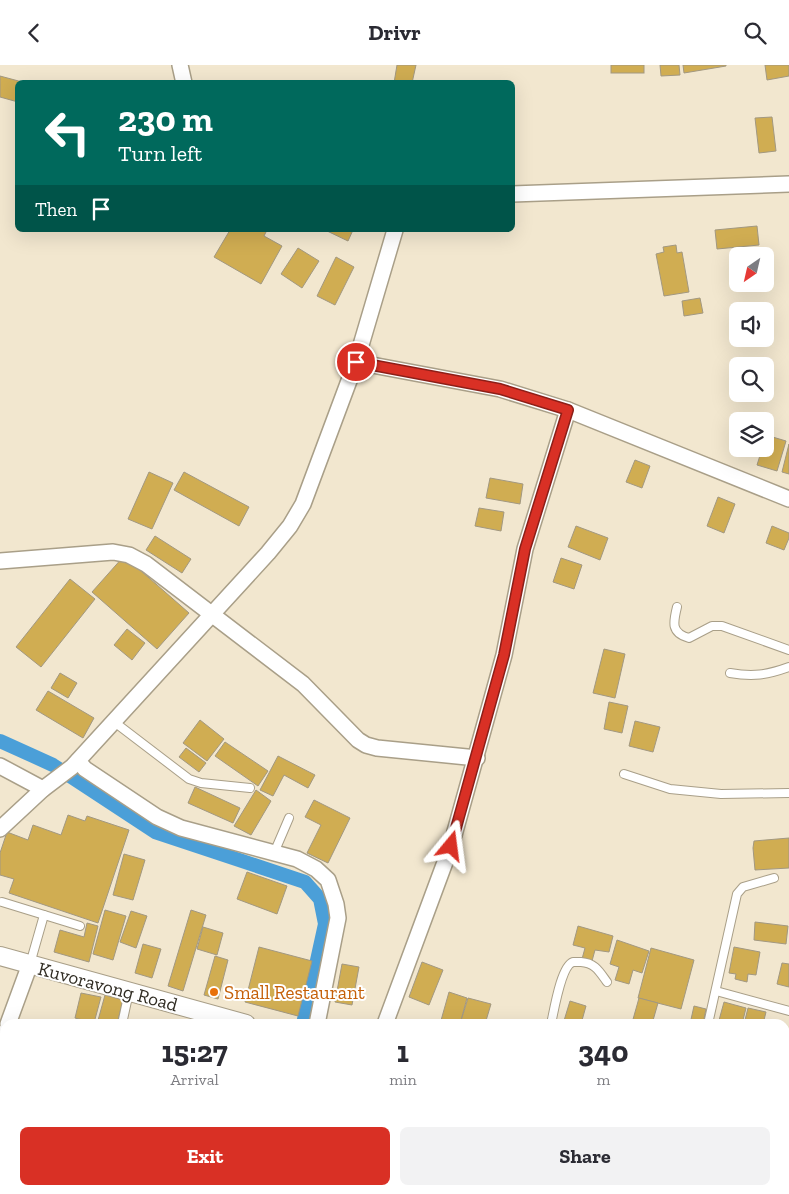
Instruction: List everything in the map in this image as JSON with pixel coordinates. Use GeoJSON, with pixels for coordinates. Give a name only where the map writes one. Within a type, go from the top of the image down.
{"type":"FeatureCollection","features":[{"type":"Feature","properties":{"kind":"street"},"geometry":{"type":"LineString","coordinates":[[180,65],[183,80]]}},
{"type":"Feature","properties":{"kind":"street"},"geometry":{"type":"LineString","coordinates":[[515,194],[789,184]]}},
{"type":"Feature","properties":{"kind":"street"},"geometry":{"type":"LineString","coordinates":[[0,829],[43,789],[75,764],[268,553],[290,526],[303,504],[356,362],[394,232]]}},
{"type":"Feature","properties":{"kind":"street"},"geometry":{"type":"LineString","coordinates":[[356,362],[500,389],[568,410],[789,499]]}},
{"type":"Feature","properties":{"kind":"street"},"geometry":{"type":"LineString","coordinates":[[387,1019],[451,846],[477,758],[504,655],[525,549],[568,410]]}},
{"type":"Feature","properties":{"kind":"street"},"geometry":{"type":"LineString","coordinates":[[0,561],[113,552],[129,555],[146,564],[303,684],[351,733],[366,745],[377,748],[477,758]]}},
{"type":"Feature","properties":{"kind":"street"},"geometry":{"type":"LineString","coordinates":[[75,764],[157,817],[181,828],[297,859],[316,869],[328,880],[336,904],[338,918],[318,1019]]}},
{"type":"Feature","properties":{"kind":"street"},"geometry":{"type":"LineString","coordinates":[[0,766],[43,789]]}},
{"type":"Feature","properties":{"kind":"street","name":"Kuvoravong Road"},"geometry":{"type":"LineString","coordinates":[[0,956],[129,992],[212,1019]]}},
{"type":"Feature","properties":{"kind":"street"},"geometry":{"type":"LineString","coordinates":[[10,1019],[30,964]]}},
{"type":"Feature","properties":{"kind":"lane"},"geometry":{"type":"LineString","coordinates":[[677,607],[674,621],[676,632],[681,635],[689,638],[712,626],[722,626],[789,650]]}},
{"type":"Feature","properties":{"kind":"lane"},"geometry":{"type":"LineString","coordinates":[[730,673],[747,676],[770,674],[789,667]]}},
{"type":"Feature","properties":{"kind":"lane"},"geometry":{"type":"LineString","coordinates":[[113,721],[189,779],[201,783],[250,788]]}},
{"type":"Feature","properties":{"kind":"lane"},"geometry":{"type":"LineString","coordinates":[[624,773],[670,789],[721,794],[789,793]]}},
{"type":"Feature","properties":{"kind":"lane"},"geometry":{"type":"LineString","coordinates":[[274,853],[288,818]]}},
{"type":"Feature","properties":{"kind":"lane"},"geometry":{"type":"LineString","coordinates":[[709,1019],[737,894],[743,887],[774,879]]}},
{"type":"Feature","properties":{"kind":"lane"},"geometry":{"type":"LineString","coordinates":[[2,902],[80,926]]}},
{"type":"Feature","properties":{"kind":"lane"},"geometry":{"type":"LineString","coordinates":[[30,964],[44,915]]}},
{"type":"Feature","properties":{"kind":"lane"},"geometry":{"type":"LineString","coordinates":[[552,1019],[563,974],[573,962],[589,963],[597,967],[607,982]]}},
{"type":"Feature","properties":{"kind":"lane"},"geometry":{"type":"LineString","coordinates":[[716,991],[789,1011]]}},
{"type":"Feature","properties":{"kind":"lane"},"geometry":{"type":"LineString","coordinates":[[123,1019],[129,992]]}},
{"type":"Feature","properties":{"kind":"building"},"geometry":{"type":"Polygon","coordinates":[[[397,65],[416,65],[413,80],[394,80],[397,65]]]}},
{"type":"Feature","properties":{"kind":"building"},"geometry":{"type":"Polygon","coordinates":[[[611,65],[644,65],[644,73],[611,73],[611,65]]]}},
{"type":"Feature","properties":{"kind":"building"},"geometry":{"type":"Polygon","coordinates":[[[660,65],[679,65],[680,75],[661,76],[660,65]]]}},
{"type":"Feature","properties":{"kind":"building"},"geometry":{"type":"Polygon","coordinates":[[[683,65],[726,65],[726,66],[684,73],[683,65]]]}},
{"type":"Feature","properties":{"kind":"building"},"geometry":{"type":"Polygon","coordinates":[[[765,65],[789,65],[789,76],[767,80],[765,65]]]}},
{"type":"Feature","properties":{"kind":"building"},"geometry":{"type":"Polygon","coordinates":[[[0,76],[15,80],[15,101],[0,97],[0,76]]]}},
{"type":"Feature","properties":{"kind":"building"},"geometry":{"type":"Polygon","coordinates":[[[772,117],[776,151],[759,153],[755,118],[772,117]]]}},
{"type":"Feature","properties":{"kind":"building"},"geometry":{"type":"Polygon","coordinates":[[[757,226],[759,245],[717,249],[715,230],[757,226]]]}},
{"type":"Feature","properties":{"kind":"building"},"geometry":{"type":"Polygon","coordinates":[[[229,232],[266,232],[264,236],[282,246],[261,284],[214,257],[229,232]]]}},
{"type":"Feature","properties":{"kind":"building"},"geometry":{"type":"Polygon","coordinates":[[[329,232],[352,232],[348,241],[329,232]]]}},
{"type":"Feature","properties":{"kind":"building"},"geometry":{"type":"Polygon","coordinates":[[[676,245],[677,253],[682,252],[689,292],[664,296],[656,254],[664,252],[663,247],[676,245]]]}},
{"type":"Feature","properties":{"kind":"building"},"geometry":{"type":"Polygon","coordinates":[[[298,248],[319,261],[302,288],[281,274],[298,248]]]}},
{"type":"Feature","properties":{"kind":"building"},"geometry":{"type":"Polygon","coordinates":[[[336,257],[354,267],[335,305],[317,296],[336,257]]]}},
{"type":"Feature","properties":{"kind":"building"},"geometry":{"type":"Polygon","coordinates":[[[700,298],[703,313],[684,316],[682,301],[700,298]]]}},
{"type":"Feature","properties":{"kind":"building"},"geometry":{"type":"Polygon","coordinates":[[[774,437],[786,441],[777,471],[757,465],[760,457],[774,457],[774,437]]]}},
{"type":"Feature","properties":{"kind":"building"},"geometry":{"type":"Polygon","coordinates":[[[789,444],[789,474],[782,472],[789,444]]]}},
{"type":"Feature","properties":{"kind":"building"},"geometry":{"type":"Polygon","coordinates":[[[635,460],[650,466],[642,488],[626,482],[635,460]]]}},
{"type":"Feature","properties":{"kind":"building"},"geometry":{"type":"Polygon","coordinates":[[[149,472],[173,483],[152,529],[128,519],[149,472]]]}},
{"type":"Feature","properties":{"kind":"building"},"geometry":{"type":"Polygon","coordinates":[[[184,472],[249,507],[239,526],[174,490],[184,472]]]}},
{"type":"Feature","properties":{"kind":"building"},"geometry":{"type":"Polygon","coordinates":[[[490,478],[523,484],[520,504],[486,498],[490,478]]]}},
{"type":"Feature","properties":{"kind":"building"},"geometry":{"type":"Polygon","coordinates":[[[718,497],[735,504],[724,533],[707,526],[718,497]]]}},
{"type":"Feature","properties":{"kind":"building"},"geometry":{"type":"Polygon","coordinates":[[[479,508],[504,512],[501,531],[475,526],[479,508]]]}},
{"type":"Feature","properties":{"kind":"building"},"geometry":{"type":"Polygon","coordinates":[[[576,526],[608,538],[600,560],[568,547],[576,526]]]}},
{"type":"Feature","properties":{"kind":"building"},"geometry":{"type":"Polygon","coordinates":[[[772,526],[789,533],[784,550],[766,543],[772,526]]]}},
{"type":"Feature","properties":{"kind":"building"},"geometry":{"type":"Polygon","coordinates":[[[155,536],[191,559],[182,573],[146,550],[155,536]]]}},
{"type":"Feature","properties":{"kind":"building"},"geometry":{"type":"Polygon","coordinates":[[[124,556],[189,613],[157,649],[92,592],[124,556]]]}},
{"type":"Feature","properties":{"kind":"building"},"geometry":{"type":"Polygon","coordinates":[[[561,558],[582,565],[574,589],[553,582],[561,558]]]}},
{"type":"Feature","properties":{"kind":"building"},"geometry":{"type":"Polygon","coordinates":[[[70,579],[95,599],[41,667],[16,647],[70,579]]]}},
{"type":"Feature","properties":{"kind":"building"},"geometry":{"type":"Polygon","coordinates":[[[127,629],[145,643],[132,660],[114,645],[127,629]]]}},
{"type":"Feature","properties":{"kind":"building"},"geometry":{"type":"Polygon","coordinates":[[[604,649],[625,654],[615,698],[593,693],[604,649]]]}},
{"type":"Feature","properties":{"kind":"building"},"geometry":{"type":"Polygon","coordinates":[[[60,673],[77,683],[68,698],[51,688],[60,673]]]}},
{"type":"Feature","properties":{"kind":"building"},"geometry":{"type":"Polygon","coordinates":[[[48,691],[94,718],[83,738],[36,710],[48,691]]]}},
{"type":"Feature","properties":{"kind":"building"},"geometry":{"type":"Polygon","coordinates":[[[609,702],[628,706],[622,733],[604,729],[609,702]]]}},
{"type":"Feature","properties":{"kind":"building"},"geometry":{"type":"Polygon","coordinates":[[[200,720],[224,739],[207,761],[183,743],[200,720]]]}},
{"type":"Feature","properties":{"kind":"building"},"geometry":{"type":"Polygon","coordinates":[[[635,721],[660,727],[653,752],[629,746],[635,721]]]}},
{"type":"Feature","properties":{"kind":"building"},"geometry":{"type":"Polygon","coordinates":[[[225,742],[268,771],[258,786],[215,756],[225,742]]]}},
{"type":"Feature","properties":{"kind":"building"},"geometry":{"type":"Polygon","coordinates":[[[186,748],[206,763],[199,772],[179,757],[186,748]]]}},
{"type":"Feature","properties":{"kind":"building"},"geometry":{"type":"Polygon","coordinates":[[[278,756],[315,775],[308,788],[284,775],[273,796],[260,790],[278,756]]]}},
{"type":"Feature","properties":{"kind":"building"},"geometry":{"type":"Polygon","coordinates":[[[195,787],[240,808],[233,823],[188,803],[195,787]]]}},
{"type":"Feature","properties":{"kind":"building"},"geometry":{"type":"Polygon","coordinates":[[[256,790],[271,801],[251,835],[234,826],[256,790]]]}},
{"type":"Feature","properties":{"kind":"building"},"geometry":{"type":"Polygon","coordinates":[[[314,800],[350,818],[328,863],[307,853],[321,825],[305,817],[314,800]]]}},
{"type":"Feature","properties":{"kind":"building"},"geometry":{"type":"Polygon","coordinates":[[[68,815],[85,821],[87,816],[129,830],[98,923],[9,893],[14,879],[0,875],[0,853],[7,832],[28,840],[33,825],[61,835],[68,815]]]}},
{"type":"Feature","properties":{"kind":"building"},"geometry":{"type":"Polygon","coordinates":[[[789,838],[789,868],[755,870],[754,841],[789,838]]]}},
{"type":"Feature","properties":{"kind":"building"},"geometry":{"type":"Polygon","coordinates":[[[124,854],[145,860],[133,900],[113,895],[124,854]]]}},
{"type":"Feature","properties":{"kind":"building"},"geometry":{"type":"Polygon","coordinates":[[[247,872],[287,886],[277,914],[237,899],[247,872]]]}},
{"type":"Feature","properties":{"kind":"building"},"geometry":{"type":"Polygon","coordinates":[[[105,910],[126,916],[113,960],[93,954],[105,910]]]}},
{"type":"Feature","properties":{"kind":"building"},"geometry":{"type":"Polygon","coordinates":[[[191,910],[206,915],[183,991],[168,986],[191,910]]]}},
{"type":"Feature","properties":{"kind":"building"},"geometry":{"type":"Polygon","coordinates":[[[131,911],[147,916],[136,948],[120,942],[131,911]]]}},
{"type":"Feature","properties":{"kind":"building"},"geometry":{"type":"Polygon","coordinates":[[[755,922],[788,926],[786,944],[754,940],[755,922]]]}},
{"type":"Feature","properties":{"kind":"building"},"geometry":{"type":"Polygon","coordinates":[[[87,923],[98,926],[89,962],[54,952],[60,930],[84,937],[87,923]]]}},
{"type":"Feature","properties":{"kind":"building"},"geometry":{"type":"Polygon","coordinates":[[[578,926],[613,936],[609,952],[595,950],[592,961],[582,959],[585,948],[573,945],[578,926]]]}},
{"type":"Feature","properties":{"kind":"building"},"geometry":{"type":"Polygon","coordinates":[[[203,927],[223,933],[217,955],[197,949],[203,927]]]}},
{"type":"Feature","properties":{"kind":"building"},"geometry":{"type":"Polygon","coordinates":[[[617,940],[649,951],[642,973],[633,970],[629,984],[615,980],[619,967],[610,964],[617,940]]]}},
{"type":"Feature","properties":{"kind":"building"},"geometry":{"type":"Polygon","coordinates":[[[143,944],[161,949],[152,978],[135,973],[143,944]]]}},
{"type":"Feature","properties":{"kind":"building"},"geometry":{"type":"Polygon","coordinates":[[[259,947],[312,961],[298,1016],[245,1002],[259,947]]]}},
{"type":"Feature","properties":{"kind":"building"},"geometry":{"type":"Polygon","coordinates":[[[734,947],[760,952],[756,975],[748,974],[747,982],[735,979],[736,974],[729,973],[734,947]]]}},
{"type":"Feature","properties":{"kind":"building"},"geometry":{"type":"Polygon","coordinates":[[[651,948],[694,960],[681,1009],[638,998],[651,948]]]}},
{"type":"Feature","properties":{"kind":"building"},"geometry":{"type":"Polygon","coordinates":[[[215,956],[228,960],[218,999],[204,995],[215,956]]]}},
{"type":"Feature","properties":{"kind":"building"},"geometry":{"type":"Polygon","coordinates":[[[422,962],[443,970],[429,1005],[409,997],[422,962]]]}},
{"type":"Feature","properties":{"kind":"building"},"geometry":{"type":"Polygon","coordinates":[[[782,963],[789,964],[789,987],[777,984],[782,963]]]}},
{"type":"Feature","properties":{"kind":"building"},"geometry":{"type":"Polygon","coordinates":[[[342,964],[359,967],[352,1005],[335,1002],[342,964]]]}},
{"type":"Feature","properties":{"kind":"building"},"geometry":{"type":"Polygon","coordinates":[[[449,992],[467,998],[461,1019],[441,1019],[449,992]]]}},
{"type":"Feature","properties":{"kind":"building"},"geometry":{"type":"Polygon","coordinates":[[[81,993],[101,997],[95,1019],[75,1018],[81,993]]]}},
{"type":"Feature","properties":{"kind":"building"},"geometry":{"type":"Polygon","coordinates":[[[105,995],[123,1000],[118,1019],[98,1019],[105,995]]]}},
{"type":"Feature","properties":{"kind":"building"},"geometry":{"type":"Polygon","coordinates":[[[468,998],[491,1004],[486,1019],[462,1019],[468,998]]]}},
{"type":"Feature","properties":{"kind":"building"},"geometry":{"type":"Polygon","coordinates":[[[639,998],[658,1003],[653,1019],[633,1019],[639,998]]]}},
{"type":"Feature","properties":{"kind":"building"},"geometry":{"type":"Polygon","coordinates":[[[570,1001],[586,1006],[582,1019],[565,1019],[570,1001]]]}},
{"type":"Feature","properties":{"kind":"building"},"geometry":{"type":"Polygon","coordinates":[[[724,1002],[746,1008],[743,1019],[719,1019],[724,1002]]]}},
{"type":"Feature","properties":{"kind":"building"},"geometry":{"type":"Polygon","coordinates":[[[694,1006],[706,1009],[704,1019],[691,1019],[694,1006]]]}},
{"type":"Feature","properties":{"kind":"building"},"geometry":{"type":"Polygon","coordinates":[[[748,1008],[766,1012],[764,1019],[745,1019],[748,1008]]]}},
{"type":"Feature","properties":{"kind":"waterway"},"geometry":{"type":"LineString","coordinates":[[0,741],[53,765],[155,832],[305,882],[320,899],[325,924],[304,1019]]}},
{"type":"Feature","properties":{"kind":"place","name":"Small Restaurant"},"geometry":{"type":"Point","coordinates":[214,992]}},
{"type":"Feature","properties":{"kind":"route"},"geometry":{"type":"LineString","coordinates":[[356,362],[500,389],[568,410],[525,549],[504,655],[477,758],[451,846]]}}]}
